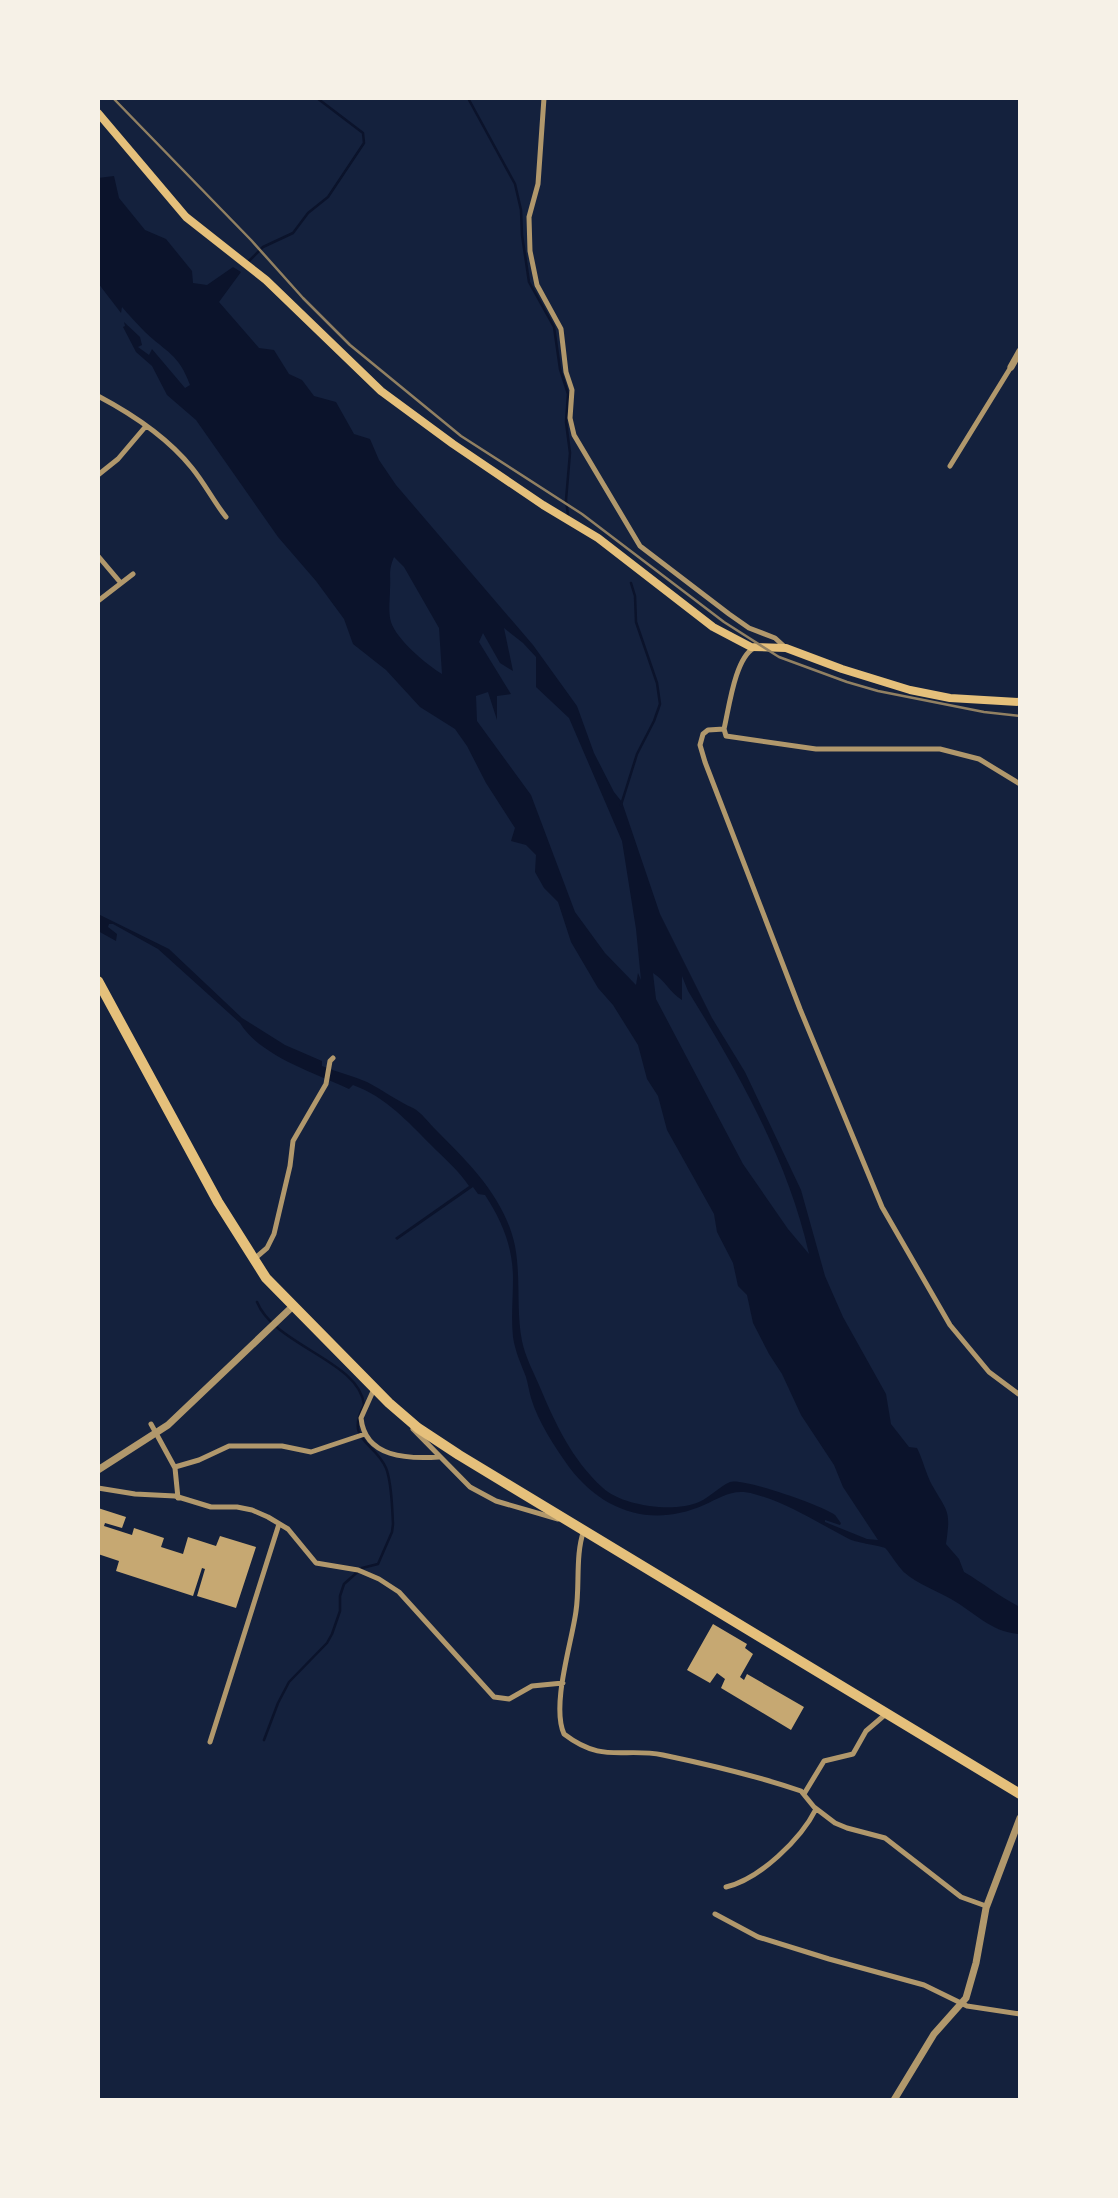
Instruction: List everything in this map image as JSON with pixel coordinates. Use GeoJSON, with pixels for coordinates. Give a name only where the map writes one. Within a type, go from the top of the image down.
{"type":"FeatureCollection","features":[{"type":"Feature","properties":{"kind":"highway"},"geometry":{"type":"LineString","coordinates":[[98,981],[218,1202],[253,1260],[292,1307],[389,1404],[440,1443],[1020,1794]]}},
{"type":"Feature","properties":{"kind":"main road"},"geometry":{"type":"LineString","coordinates":[[98,113],[174,205],[195,225],[266,280],[352,365],[401,406],[532,497],[598,538],[713,627],[743,645],[754,648],[786,648],[842,669],[922,693],[979,701],[1020,702]]}},
{"type":"Feature","properties":{"kind":"street"},"geometry":{"type":"LineString","coordinates":[[544,98],[538,184],[528,217],[530,251],[537,285],[561,329],[566,372],[572,390],[571,425],[574,435],[640,546],[749,628],[775,638],[786,648]]}},
{"type":"Feature","properties":{"kind":"street"},"geometry":{"type":"LineString","coordinates":[[950,466],[1020,351]]}},
{"type":"Feature","properties":{"kind":"street"},"geometry":{"type":"LineString","coordinates":[[98,396],[146,426],[190,465],[226,517]]}},
{"type":"Feature","properties":{"kind":"street"},"geometry":{"type":"LineString","coordinates":[[98,475],[118,459],[146,426]]}},
{"type":"Feature","properties":{"kind":"street"},"geometry":{"type":"LineString","coordinates":[[98,556],[120,582]]}},
{"type":"Feature","properties":{"kind":"street"},"geometry":{"type":"LineString","coordinates":[[98,601],[132,574]]}},
{"type":"Feature","properties":{"kind":"street"},"geometry":{"type":"LineString","coordinates":[[754,648],[746,652],[740,663],[724,729],[724,734],[729,737],[816,749],[940,749],[979,759],[1020,783]]}},
{"type":"Feature","properties":{"kind":"street"},"geometry":{"type":"LineString","coordinates":[[724,729],[703,734],[699,745],[800,1009],[882,1207],[950,1325],[989,1372],[1020,1395]]}},
{"type":"Feature","properties":{"kind":"street"},"geometry":{"type":"LineString","coordinates":[[253,1260],[267,1248],[274,1234],[293,1141],[327,1081],[332,1060]]}},
{"type":"Feature","properties":{"kind":"street"},"geometry":{"type":"LineString","coordinates":[[98,1470],[168,1425],[292,1307]]}},
{"type":"Feature","properties":{"kind":"street"},"geometry":{"type":"LineString","coordinates":[[374,1389],[360,1418],[365,1434],[393,1456],[439,1457]]}},
{"type":"Feature","properties":{"kind":"street"},"geometry":{"type":"LineString","coordinates":[[389,1404],[464,1483],[489,1498],[570,1522]]}},
{"type":"Feature","properties":{"kind":"street"},"geometry":{"type":"LineString","coordinates":[[150,1424],[174,1466],[178,1498]]}},
{"type":"Feature","properties":{"kind":"street"},"geometry":{"type":"LineString","coordinates":[[174,1466],[199,1460],[229,1446],[282,1446],[311,1452],[365,1434]]}},
{"type":"Feature","properties":{"kind":"street"},"geometry":{"type":"LineString","coordinates":[[98,1488],[178,1498],[211,1507],[245,1508],[279,1524],[288,1530],[316,1563],[358,1570],[399,1592],[494,1697],[507,1699],[535,1685],[563,1684]]}},
{"type":"Feature","properties":{"kind":"street"},"geometry":{"type":"LineString","coordinates":[[210,1742],[279,1524]]}},
{"type":"Feature","properties":{"kind":"street"},"geometry":{"type":"LineString","coordinates":[[584,1530],[576,1609],[563,1684],[563,1732],[588,1748],[618,1755],[664,1756],[791,1788],[804,1794],[816,1809],[841,1826],[885,1838],[961,1897],[986,1906]]}},
{"type":"Feature","properties":{"kind":"street"},"geometry":{"type":"LineString","coordinates":[[804,1794],[824,1761],[851,1756],[866,1731],[887,1713]]}},
{"type":"Feature","properties":{"kind":"street"},"geometry":{"type":"LineString","coordinates":[[726,1887],[747,1880],[765,1866],[804,1830],[816,1809]]}},
{"type":"Feature","properties":{"kind":"street"},"geometry":{"type":"LineString","coordinates":[[894,2100],[934,2034],[967,1994],[976,1963],[986,1906],[1020,1818]]}},
{"type":"Feature","properties":{"kind":"street"},"geometry":{"type":"LineString","coordinates":[[715,1914],[758,1937],[924,1985],[970,2007],[1020,2014]]}},
{"type":"Feature","properties":{"kind":"water"},"geometry":{"type":"Polygon","coordinates":[[[114,176],[119,198],[145,230],[166,239],[192,271],[193,283],[207,285],[233,267],[241,272],[219,302],[259,348],[274,350],[289,374],[302,380],[314,396],[336,402],[354,434],[370,439],[379,460],[396,485],[533,645],[577,706],[594,753],[622,802],[660,914],[712,1018],[745,1072],[801,1190],[825,1276],[843,1317],[886,1394],[891,1424],[909,1447],[917,1448],[930,1481],[945,1507],[948,1518],[946,1544],[959,1559],[964,1572],[1020,1607],[1020,1634],[992,1626],[951,1599],[915,1580],[903,1571],[885,1548],[849,1539],[767,1498],[747,1492],[734,1493],[685,1512],[647,1515],[630,1512],[597,1495],[569,1467],[547,1434],[534,1407],[513,1337],[513,1279],[509,1245],[497,1215],[485,1195],[478,1194],[473,1187],[397,1240],[395,1238],[469,1186],[461,1175],[404,1119],[376,1096],[353,1085],[349,1089],[305,1070],[261,1045],[158,949],[113,924],[108,927],[117,934],[116,941],[98,931],[98,914],[169,949],[242,1018],[285,1045],[322,1061],[322,1066],[367,1082],[416,1110],[461,1155],[494,1197],[510,1229],[517,1258],[520,1329],[529,1363],[565,1440],[582,1465],[603,1488],[635,1503],[676,1507],[699,1502],[730,1482],[750,1484],[816,1505],[835,1515],[841,1523],[825,1522],[867,1539],[878,1540],[801,1415],[782,1374],[753,1323],[747,1295],[738,1286],[733,1263],[717,1232],[714,1214],[667,1130],[658,1096],[647,1079],[638,1045],[613,1005],[598,988],[571,942],[558,902],[544,888],[535,872],[536,855],[526,845],[511,841],[515,828],[455,729],[420,707],[386,670],[353,644],[344,619],[316,581],[278,537],[196,420],[167,395],[152,366],[136,352],[123,327],[124,322],[140,337],[142,345],[138,347],[149,355],[152,349],[185,388],[190,385],[181,366],[171,354],[145,332],[122,307],[121,313],[98,283],[98,178],[114,176]],[[394,557],[390,573],[391,622],[406,644],[442,674],[439,628],[404,567],[394,557]],[[504,628],[513,671],[500,663],[483,633],[479,642],[511,694],[497,696],[497,720],[488,692],[476,696],[477,721],[531,795],[575,912],[605,953],[636,985],[638,973],[641,980],[622,841],[569,718],[536,687],[536,657],[504,628]],[[653,973],[656,999],[743,1164],[788,1229],[809,1254],[800,1219],[775,1151],[743,1085],[682,976],[682,1000],[653,973]]]}},
{"type":"Feature","properties":{"kind":"building"},"geometry":{"type":"Polygon","coordinates":[[[98,1508],[126,1517],[122,1528],[105,1523],[104,1526],[132,1535],[134,1528],[164,1538],[161,1547],[183,1554],[188,1537],[216,1546],[220,1536],[256,1547],[236,1608],[197,1596],[205,1569],[202,1568],[193,1596],[116,1571],[119,1561],[98,1554],[98,1508]]]}},
{"type":"Feature","properties":{"kind":"building"},"geometry":{"type":"Polygon","coordinates":[[[713,1624],[747,1644],[745,1648],[753,1654],[740,1677],[744,1680],[747,1674],[804,1707],[791,1730],[721,1688],[725,1679],[717,1673],[710,1683],[687,1670],[713,1624]]]}},
{"type":"Feature","properties":{"kind":"waterway"},"geometry":{"type":"LineString","coordinates":[[248,262],[263,247],[293,233],[308,213],[328,197],[364,143],[363,133],[317,98]]}},
{"type":"Feature","properties":{"kind":"waterway"},"geometry":{"type":"LineString","coordinates":[[468,98],[515,184],[521,210],[529,282],[554,327],[560,369],[568,394],[568,515]]}},
{"type":"Feature","properties":{"kind":"waterway"},"geometry":{"type":"LineString","coordinates":[[621,805],[637,754],[660,704],[657,683],[636,622],[635,596],[631,583]]}},
{"type":"Feature","properties":{"kind":"waterway"},"geometry":{"type":"LineString","coordinates":[[257,1302],[267,1317],[281,1330],[333,1365],[359,1390],[364,1405],[359,1417],[359,1434],[386,1468],[391,1488],[393,1524],[378,1564],[362,1568],[344,1584],[340,1596],[340,1611],[332,1634],[327,1643],[289,1682],[264,1740]]}},
{"type":"Feature","properties":{"kind":"railway"},"geometry":{"type":"LineString","coordinates":[[113,98],[350,345],[461,436],[582,514],[724,622],[779,657],[847,682],[878,691],[984,712],[1020,716]]}}]}
